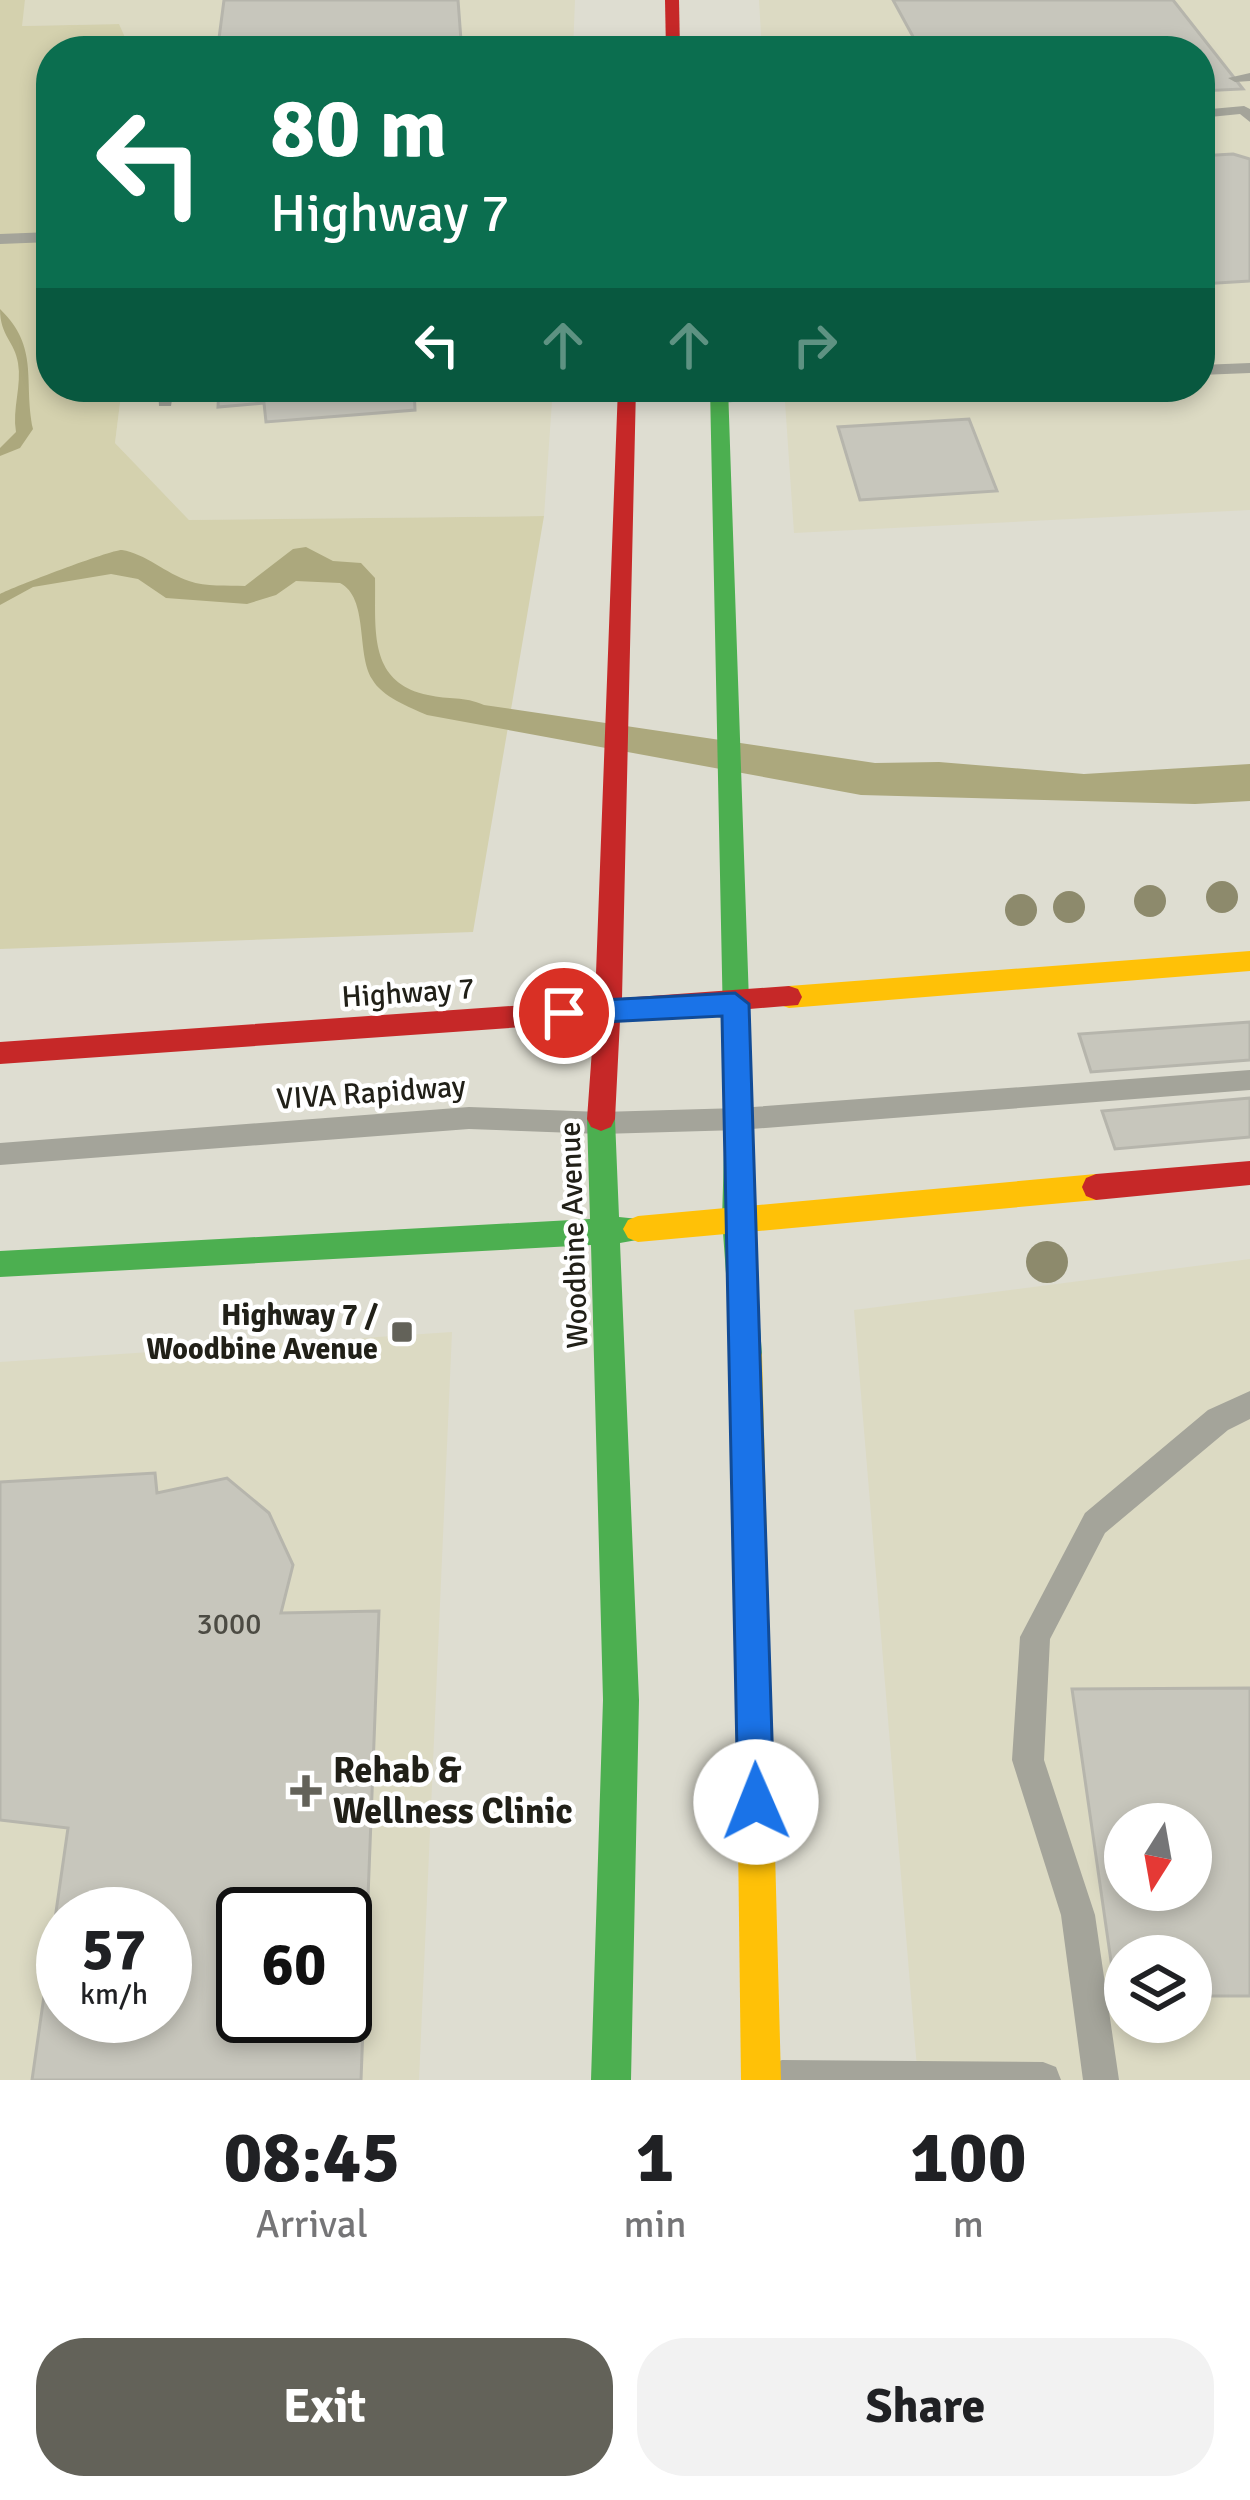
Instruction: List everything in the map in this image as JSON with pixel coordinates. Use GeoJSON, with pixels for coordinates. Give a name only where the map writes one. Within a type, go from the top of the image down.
{"type":"FeatureCollection","features":[{"type":"Feature","properties":{"kind":"main road"},"geometry":{"type":"LineString","coordinates":[[672,0],[673,36]]}},
{"type":"Feature","properties":{"kind":"main road","name":"Woodbine Avenue"},"geometry":{"type":"LineString","coordinates":[[611,2080],[621,1700],[602,1123],[627,402]]}},
{"type":"Feature","properties":{"kind":"main road"},"geometry":{"type":"LineString","coordinates":[[719,402],[740,1119],[737,1219],[746,1297],[761,2079]]}},
{"type":"Feature","properties":{"kind":"main road","name":"Highway 7"},"geometry":{"type":"LineString","coordinates":[[0,1053],[735,1004],[1250,961]]}},
{"type":"Feature","properties":{"kind":"main road"},"geometry":{"type":"LineString","coordinates":[[0,1264],[602,1232],[1245,1174]]}},
{"type":"Feature","properties":{"kind":"lane"},"geometry":{"type":"LineString","coordinates":[[1215,112],[1244,110],[1250,118]]}},
{"type":"Feature","properties":{"kind":"lane"},"geometry":{"type":"LineString","coordinates":[[0,239],[36,238]]}},
{"type":"Feature","properties":{"kind":"lane"},"geometry":{"type":"LineString","coordinates":[[1215,369],[1250,368]]}},
{"type":"Feature","properties":{"kind":"lane","name":"VIVA Rapidway"},"geometry":{"type":"LineString","coordinates":[[0,1154],[469,1118],[602,1123],[740,1119],[1250,1080]]}},
{"type":"Feature","properties":{"kind":"lane"},"geometry":{"type":"LineString","coordinates":[[1245,1174],[1250,1204]]}},
{"type":"Feature","properties":{"kind":"lane"},"geometry":{"type":"LineString","coordinates":[[1101,2080],[1078,1915],[1028,1760],[1035,1637],[1095,1523],[1218,1420],[1250,1404]]}},
{"type":"Feature","properties":{"kind":"lane"},"geometry":{"type":"LineString","coordinates":[[761,2079],[1043,2080]]}},
{"type":"Feature","properties":{"kind":"shaded area"},"geometry":{"type":"Polygon","coordinates":[[[0,0],[25,0],[22,26],[119,24],[124,36],[36,36],[36,402],[120,402],[115,443],[189,520],[544,516],[473,932],[0,949],[0,0]]]}},
{"type":"Feature","properties":{"kind":"shaded area"},"geometry":{"type":"Polygon","coordinates":[[[25,0],[575,0],[574,36],[124,36],[118,24],[21,26],[25,0]]]}},
{"type":"Feature","properties":{"kind":"shaded area"},"geometry":{"type":"Polygon","coordinates":[[[759,0],[1250,0],[1250,510],[794,533],[785,402],[1215,402],[1215,36],[761,36],[759,0]]]}},
{"type":"Feature","properties":{"kind":"shaded area"},"geometry":{"type":"Polygon","coordinates":[[[0,309],[21,337],[25,351],[33,429],[20,448],[0,456],[0,448],[16,432],[19,371],[0,309]]]}},
{"type":"Feature","properties":{"kind":"shaded area"},"geometry":{"type":"Polygon","coordinates":[[[120,402],[552,402],[544,516],[189,520],[115,443],[120,402]]]}},
{"type":"Feature","properties":{"kind":"shaded area"},"geometry":{"type":"Polygon","coordinates":[[[306,547],[333,561],[361,563],[375,578],[376,634],[385,666],[408,688],[428,695],[875,763],[939,762],[1084,774],[1250,764],[1250,801],[1195,804],[861,795],[427,715],[389,696],[372,679],[355,601],[340,583],[296,581],[276,595],[247,604],[166,598],[138,579],[111,574],[33,587],[0,605],[0,594],[115,551],[139,555],[196,583],[245,586],[293,549],[306,547]]]}},
{"type":"Feature","properties":{"kind":"shaded area"},"geometry":{"type":"Polygon","coordinates":[[[1250,1259],[1250,2080],[918,2080],[854,1310],[1250,1259]]]}},
{"type":"Feature","properties":{"kind":"shaded area"},"geometry":{"type":"Polygon","coordinates":[[[452,1332],[419,2080],[0,2080],[0,1362],[452,1332]]]}},
{"type":"Feature","properties":{"kind":"building"},"geometry":{"type":"Polygon","coordinates":[[[224,0],[458,0],[461,36],[219,36],[224,0]]]}},
{"type":"Feature","properties":{"kind":"building"},"geometry":{"type":"Polygon","coordinates":[[[893,0],[1173,0],[1201,36],[913,36],[893,0]]]}},
{"type":"Feature","properties":{"kind":"building"},"geometry":{"type":"Polygon","coordinates":[[[1215,53],[1243,89],[1215,90],[1215,53]]]}},
{"type":"Feature","properties":{"kind":"building"},"geometry":{"type":"Polygon","coordinates":[[[1215,155],[1250,159],[1250,281],[1215,283],[1215,155]]]}},
{"type":"Feature","properties":{"kind":"building"},"geometry":{"type":"Polygon","coordinates":[[[218,402],[415,402],[415,410],[266,422],[264,403],[218,407],[218,402]]]}},
{"type":"Feature","properties":{"kind":"building"},"geometry":{"type":"Polygon","coordinates":[[[969,419],[997,491],[860,500],[838,427],[969,419]]]}},
{"type":"Feature","properties":{"kind":"building"},"geometry":{"type":"Polygon","coordinates":[[[1250,1022],[1250,1060],[1091,1072],[1079,1034],[1250,1022]]]}},
{"type":"Feature","properties":{"kind":"building"},"geometry":{"type":"Polygon","coordinates":[[[1250,1098],[1250,1137],[1115,1149],[1102,1111],[1250,1098]]]}},
{"type":"Feature","properties":{"kind":"building"},"geometry":{"type":"Polygon","coordinates":[[[155,1473],[157,1493],[227,1478],[269,1513],[293,1565],[281,1613],[379,1611],[368,1887],[216,1887],[216,2043],[362,2043],[361,2080],[32,2080],[37,2043],[192,2043],[192,1887],[60,1887],[68,1828],[0,1820],[0,1482],[155,1473]]]}},
{"type":"Feature","properties":{"kind":"building"},"geometry":{"type":"Polygon","coordinates":[[[1250,1688],[1250,1996],[1212,1996],[1212,1935],[1107,1935],[1072,1689],[1250,1688]]]}},
{"type":"Feature","properties":{"kind":"traffic: fast"},"geometry":{"type":"LineString","coordinates":[[719,402],[739,1119],[737,1219],[747,1355]]}},
{"type":"Feature","properties":{"kind":"traffic: fast"},"geometry":{"type":"LineString","coordinates":[[601,1119],[621,1700],[611,2080]]}},
{"type":"Feature","properties":{"kind":"traffic: fast"},"geometry":{"type":"LineString","coordinates":[[0,1264],[638,1229]]}},
{"type":"Feature","properties":{"kind":"traffic: slow"},"geometry":{"type":"LineString","coordinates":[[789,997],[1250,961]]}},
{"type":"Feature","properties":{"kind":"traffic: slow"},"geometry":{"type":"LineString","coordinates":[[638,1229],[1096,1187]]}},
{"type":"Feature","properties":{"kind":"traffic: slow"},"geometry":{"type":"LineString","coordinates":[[747,1355],[761,2080]]}},
{"type":"Feature","properties":{"kind":"traffic: jam"},"geometry":{"type":"LineString","coordinates":[[672,0],[673,36]]}},
{"type":"Feature","properties":{"kind":"traffic: jam"},"geometry":{"type":"LineString","coordinates":[[601,1119],[613,921],[627,402]]}},
{"type":"Feature","properties":{"kind":"traffic: jam"},"geometry":{"type":"LineString","coordinates":[[0,1053],[789,997]]}},
{"type":"Feature","properties":{"kind":"traffic: jam"},"geometry":{"type":"LineString","coordinates":[[1096,1187],[1250,1173]]}},
{"type":"Feature","properties":{"kind":"place","name":"Highway 7 / Woodbine Avenue"},"geometry":{"type":"Point","coordinates":[402,1332]}},
{"type":"Feature","properties":{"kind":"place","name":"Rehab & Wellness Clinic"},"geometry":{"type":"Point","coordinates":[306,1791]}},
{"type":"Feature","properties":{"kind":"route"},"geometry":{"type":"LineString","coordinates":[[564,1013],[735,1004],[740,1119],[737,1219],[746,1297],[756,1802]]}}]}
